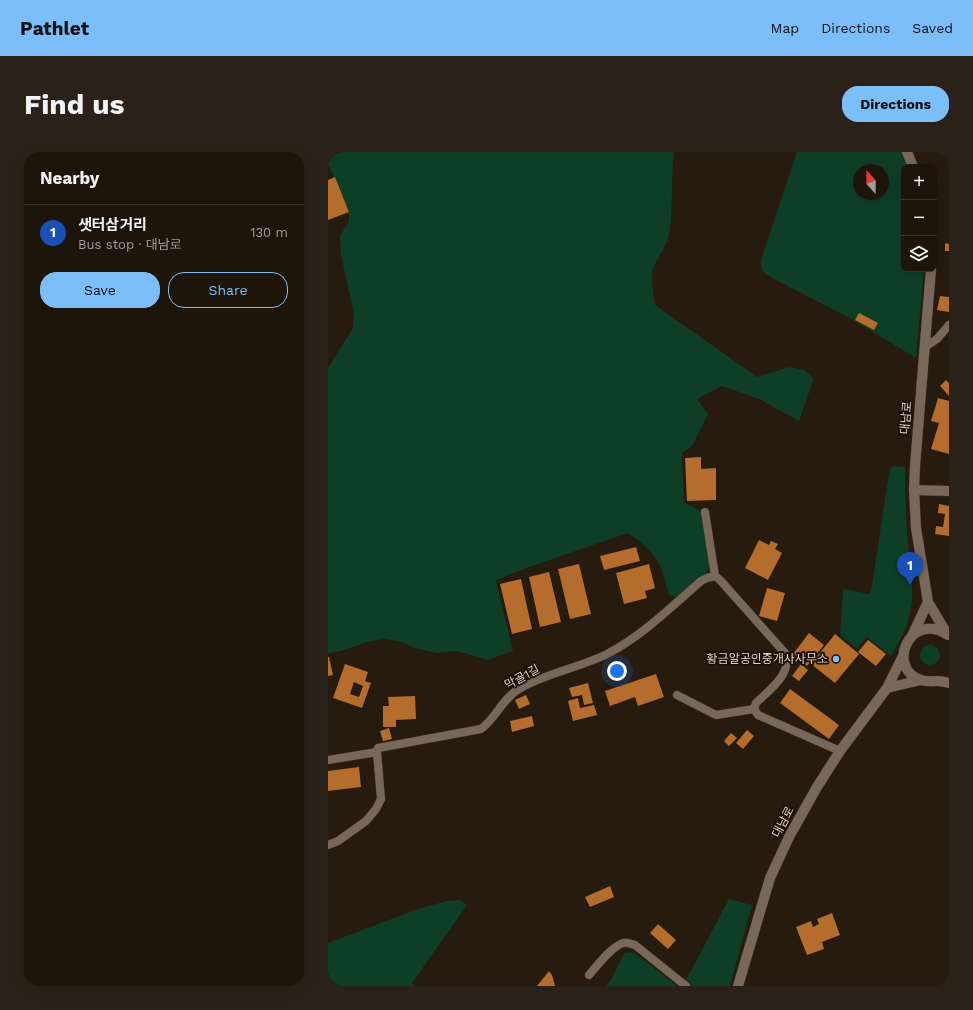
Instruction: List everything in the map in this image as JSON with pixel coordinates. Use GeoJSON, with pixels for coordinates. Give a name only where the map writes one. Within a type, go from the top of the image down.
{"type":"FeatureCollection","features":[{"type":"Feature","properties":{"kind":"street"},"geometry":{"type":"LineString","coordinates":[[907,152],[912,164]]}},
{"type":"Feature","properties":{"kind":"street","name":"대남로"},"geometry":{"type":"LineString","coordinates":[[738,986],[770,878],[790,835],[817,787],[851,734],[887,688],[903,656],[904,648],[912,636],[928,602],[916,528],[914,490],[931,272]]}},
{"type":"Feature","properties":{"kind":"street"},"geometry":{"type":"LineString","coordinates":[[914,490],[949,491]]}},
{"type":"Feature","properties":{"kind":"street"},"geometry":{"type":"LineString","coordinates":[[928,602],[948,635]]}},
{"type":"Feature","properties":{"kind":"street"},"geometry":{"type":"LineString","coordinates":[[912,636],[918,631],[933,628],[941,630],[948,635]]}},
{"type":"Feature","properties":{"kind":"street"},"geometry":{"type":"LineString","coordinates":[[903,656],[905,664],[914,677],[929,682],[937,681],[949,683]]}},
{"type":"Feature","properties":{"kind":"street"},"geometry":{"type":"LineString","coordinates":[[937,681],[949,674]]}},
{"type":"Feature","properties":{"kind":"street"},"geometry":{"type":"LineString","coordinates":[[887,688],[921,680]]}},
{"type":"Feature","properties":{"kind":"lane"},"geometry":{"type":"LineString","coordinates":[[925,347],[937,339],[949,325]]}},
{"type":"Feature","properties":{"kind":"lane"},"geometry":{"type":"LineString","coordinates":[[705,512],[715,576],[785,653],[788,659],[787,666],[782,676],[756,704],[754,709]]}},
{"type":"Feature","properties":{"kind":"lane","name":"막골1길"},"geometry":{"type":"LineString","coordinates":[[328,760],[377,752],[378,748],[383,746],[481,729],[489,722],[506,699],[518,690],[535,681],[590,661],[619,647],[654,622],[701,581],[715,576]]}},
{"type":"Feature","properties":{"kind":"lane"},"geometry":{"type":"LineString","coordinates":[[677,695],[716,715],[754,709]]}},
{"type":"Feature","properties":{"kind":"lane"},"geometry":{"type":"LineString","coordinates":[[754,709],[758,715],[840,751]]}},
{"type":"Feature","properties":{"kind":"lane"},"geometry":{"type":"LineString","coordinates":[[328,845],[338,841],[366,821],[376,809],[381,798],[377,752]]}},
{"type":"Feature","properties":{"kind":"lane"},"geometry":{"type":"LineString","coordinates":[[589,975],[615,948],[622,944],[628,943],[635,945],[686,986]]}},
{"type":"Feature","properties":{"kind":"green space"},"geometry":{"type":"Polygon","coordinates":[[[328,152],[674,152],[669,235],[652,272],[652,287],[655,305],[757,377],[789,367],[804,370],[814,378],[799,421],[759,399],[722,386],[697,399],[708,414],[692,446],[682,453],[684,502],[700,511],[704,518],[710,564],[706,573],[682,594],[676,597],[671,596],[668,593],[663,573],[656,558],[637,539],[628,533],[526,568],[496,580],[513,651],[488,660],[457,651],[437,653],[418,649],[399,641],[385,639],[370,641],[341,651],[328,653],[328,368],[353,328],[354,314],[341,255],[340,236],[349,221],[349,212],[328,164],[328,152]]]}},
{"type":"Feature","properties":{"kind":"green space"},"geometry":{"type":"Polygon","coordinates":[[[797,152],[901,152],[906,164],[901,164],[901,272],[924,272],[916,358],[846,316],[772,278],[765,273],[761,260],[797,152]]]}},
{"type":"Feature","properties":{"kind":"green space"},"geometry":{"type":"Polygon","coordinates":[[[893,466],[905,467],[905,496],[912,581],[912,599],[908,622],[902,637],[891,656],[867,637],[857,649],[840,635],[843,591],[845,589],[869,594],[871,592],[889,473],[893,466]]]}},
{"type":"Feature","properties":{"kind":"green space"},"geometry":{"type":"Polygon","coordinates":[[[930,645],[937,648],[940,655],[937,662],[930,665],[923,662],[920,655],[923,648],[930,645]]]}},
{"type":"Feature","properties":{"kind":"green space"},"geometry":{"type":"Polygon","coordinates":[[[729,899],[752,905],[730,986],[693,986],[686,980],[729,899]]]}},
{"type":"Feature","properties":{"kind":"green space"},"geometry":{"type":"Polygon","coordinates":[[[460,900],[467,905],[412,983],[415,986],[328,986],[328,943],[418,909],[447,901],[460,900]]]}},
{"type":"Feature","properties":{"kind":"green space"},"geometry":{"type":"Polygon","coordinates":[[[630,952],[636,954],[677,986],[606,986],[611,980],[624,953],[630,952]]]}},
{"type":"Feature","properties":{"kind":"building"},"geometry":{"type":"Polygon","coordinates":[[[335,177],[349,212],[328,220],[328,180],[335,177]]]}},
{"type":"Feature","properties":{"kind":"building"},"geometry":{"type":"Polygon","coordinates":[[[945,243],[949,244],[949,251],[945,251],[945,243]]]}},
{"type":"Feature","properties":{"kind":"building"},"geometry":{"type":"Polygon","coordinates":[[[940,296],[949,297],[949,312],[937,310],[940,296]]]}},
{"type":"Feature","properties":{"kind":"building"},"geometry":{"type":"Polygon","coordinates":[[[859,313],[878,323],[874,330],[855,320],[859,313]]]}},
{"type":"Feature","properties":{"kind":"building"},"geometry":{"type":"Polygon","coordinates":[[[946,380],[949,383],[949,396],[940,386],[946,380]]]}},
{"type":"Feature","properties":{"kind":"building"},"geometry":{"type":"Polygon","coordinates":[[[938,398],[949,401],[949,454],[931,449],[939,423],[931,421],[938,398]]]}},
{"type":"Feature","properties":{"kind":"building"},"geometry":{"type":"Polygon","coordinates":[[[701,457],[701,469],[716,468],[716,500],[687,501],[685,458],[701,457]]]}},
{"type":"Feature","properties":{"kind":"building"},"geometry":{"type":"Polygon","coordinates":[[[939,504],[949,506],[949,536],[935,534],[936,526],[943,527],[945,514],[938,513],[939,504]]]}},
{"type":"Feature","properties":{"kind":"building"},"geometry":{"type":"Polygon","coordinates":[[[759,540],[769,545],[771,541],[778,544],[775,549],[782,553],[768,580],[745,568],[759,540]]]}},
{"type":"Feature","properties":{"kind":"building"},"geometry":{"type":"Polygon","coordinates":[[[636,547],[640,561],[604,570],[600,556],[636,547]]]}},
{"type":"Feature","properties":{"kind":"building"},"geometry":{"type":"Polygon","coordinates":[[[579,564],[591,614],[570,619],[558,569],[579,564]]]}},
{"type":"Feature","properties":{"kind":"building"},"geometry":{"type":"Polygon","coordinates":[[[649,564],[655,588],[645,591],[647,598],[624,604],[616,573],[649,564]]]}},
{"type":"Feature","properties":{"kind":"building"},"geometry":{"type":"Polygon","coordinates":[[[549,572],[561,622],[540,627],[529,577],[549,572]]]}},
{"type":"Feature","properties":{"kind":"building"},"geometry":{"type":"Polygon","coordinates":[[[521,579],[532,629],[512,634],[500,584],[521,579]]]}},
{"type":"Feature","properties":{"kind":"building"},"geometry":{"type":"Polygon","coordinates":[[[767,588],[785,593],[777,621],[759,616],[767,588]]]}},
{"type":"Feature","properties":{"kind":"building"},"geometry":{"type":"Polygon","coordinates":[[[809,633],[824,645],[807,666],[793,654],[809,633]]]}},
{"type":"Feature","properties":{"kind":"building"},"geometry":{"type":"Polygon","coordinates":[[[835,634],[859,654],[835,683],[811,664],[835,634]]]}},
{"type":"Feature","properties":{"kind":"building"},"geometry":{"type":"Polygon","coordinates":[[[868,640],[886,654],[876,666],[858,652],[868,640]]]}},
{"type":"Feature","properties":{"kind":"building"},"geometry":{"type":"Polygon","coordinates":[[[328,657],[333,675],[328,676],[328,657]]]}},
{"type":"Feature","properties":{"kind":"building"},"geometry":{"type":"Polygon","coordinates":[[[345,664],[368,672],[365,681],[371,683],[362,708],[333,698],[345,664]],[[354,682],[350,694],[359,697],[363,686],[354,682]]]}},
{"type":"Feature","properties":{"kind":"building"},"geometry":{"type":"Polygon","coordinates":[[[801,664],[808,670],[799,681],[792,676],[801,664]]]}},
{"type":"Feature","properties":{"kind":"building"},"geometry":{"type":"Polygon","coordinates":[[[656,674],[664,697],[638,706],[635,697],[610,706],[605,691],[656,674]]]}},
{"type":"Feature","properties":{"kind":"building"},"geometry":{"type":"Polygon","coordinates":[[[588,683],[593,703],[584,705],[582,695],[572,697],[569,688],[588,683]]]}},
{"type":"Feature","properties":{"kind":"building"},"geometry":{"type":"Polygon","coordinates":[[[790,689],[839,725],[829,739],[780,703],[790,689]]]}},
{"type":"Feature","properties":{"kind":"building"},"geometry":{"type":"Polygon","coordinates":[[[526,695],[530,704],[519,709],[515,700],[526,695]]]}},
{"type":"Feature","properties":{"kind":"building"},"geometry":{"type":"Polygon","coordinates":[[[415,696],[416,719],[396,720],[396,727],[383,727],[383,706],[389,706],[388,697],[415,696]]]}},
{"type":"Feature","properties":{"kind":"building"},"geometry":{"type":"Polygon","coordinates":[[[578,698],[580,708],[594,705],[597,715],[573,721],[568,701],[578,698]]]}},
{"type":"Feature","properties":{"kind":"building"},"geometry":{"type":"Polygon","coordinates":[[[532,716],[534,726],[512,732],[510,721],[532,716]]]}},
{"type":"Feature","properties":{"kind":"building"},"geometry":{"type":"Polygon","coordinates":[[[389,728],[392,739],[383,741],[380,731],[389,728]]]}},
{"type":"Feature","properties":{"kind":"building"},"geometry":{"type":"Polygon","coordinates":[[[747,730],[754,736],[743,749],[736,743],[747,730]]]}},
{"type":"Feature","properties":{"kind":"building"},"geometry":{"type":"Polygon","coordinates":[[[731,733],[737,738],[729,746],[724,741],[731,733]]]}},
{"type":"Feature","properties":{"kind":"building"},"geometry":{"type":"Polygon","coordinates":[[[359,767],[361,787],[328,791],[328,771],[359,767]]]}},
{"type":"Feature","properties":{"kind":"building"},"geometry":{"type":"Polygon","coordinates":[[[610,886],[614,897],[590,907],[585,897],[610,886]]]}},
{"type":"Feature","properties":{"kind":"building"},"geometry":{"type":"Polygon","coordinates":[[[832,913],[840,935],[822,942],[824,949],[807,955],[796,927],[811,921],[813,927],[819,924],[817,919],[832,913]]]}},
{"type":"Feature","properties":{"kind":"building"},"geometry":{"type":"Polygon","coordinates":[[[658,924],[676,940],[668,949],[650,933],[658,924]]]}},
{"type":"Feature","properties":{"kind":"building"},"geometry":{"type":"Polygon","coordinates":[[[549,971],[552,975],[555,986],[537,986],[549,971]]]}},
{"type":"Feature","properties":{"kind":"place","name":"샛터삼거리"},"geometry":{"type":"Point","coordinates":[910,585]}},
{"type":"Feature","properties":{"kind":"place","name":"황금알공인중개사사무소"},"geometry":{"type":"Point","coordinates":[836,659]}}]}
